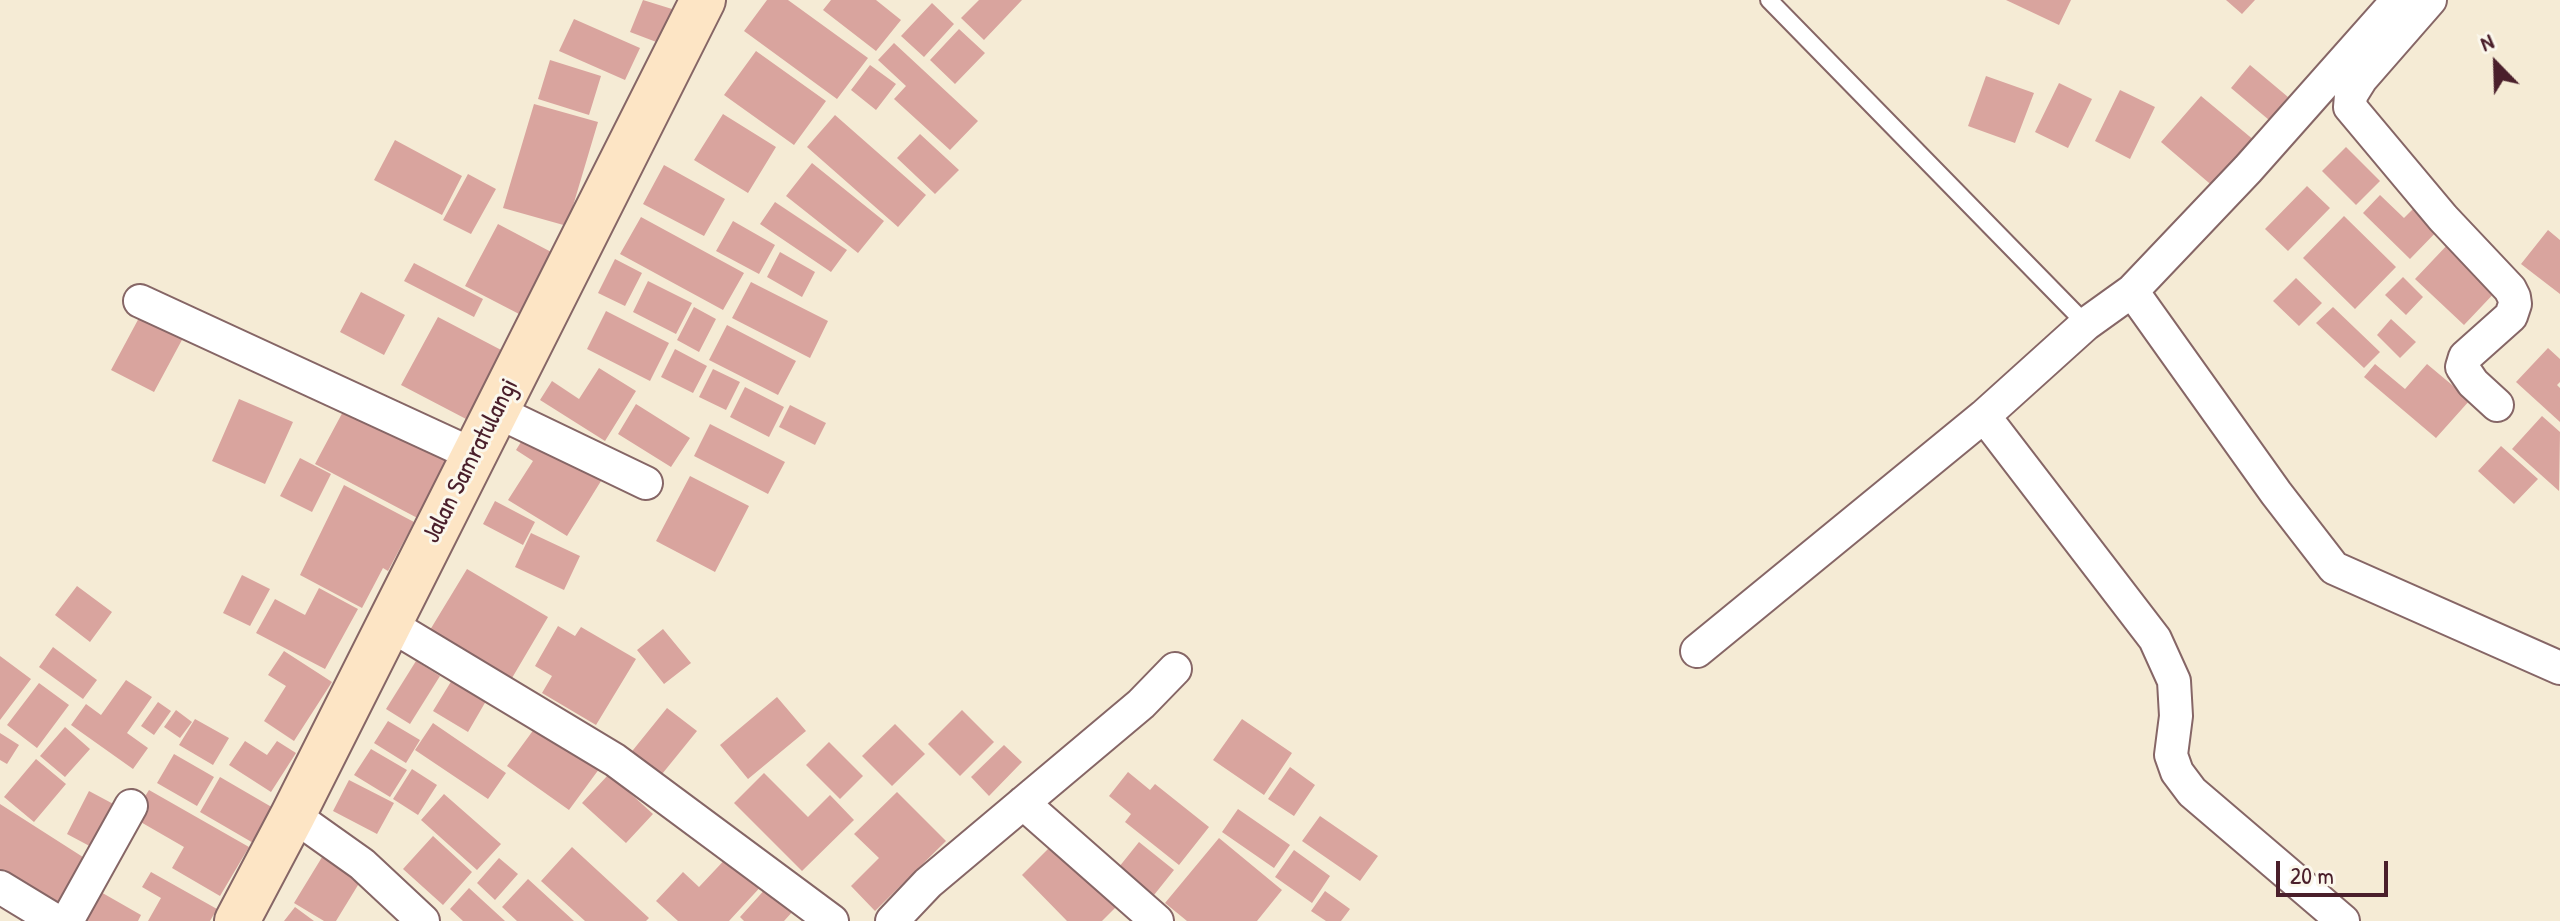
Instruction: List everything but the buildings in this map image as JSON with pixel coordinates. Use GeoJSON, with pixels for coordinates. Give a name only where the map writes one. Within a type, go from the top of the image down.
{"type":"FeatureCollection","features":[{"type":"Feature","properties":{"kind":"main road","name":"Jalan Samratulangi"},"geometry":{"type":"LineString","coordinates":[[237,921],[703,0]]}},
{"type":"Feature","properties":{"kind":"street"},"geometry":{"type":"LineString","coordinates":[[1697,651],[1984,416],[2086,324],[2132,291],[2248,169],[2398,0]]}},
{"type":"Feature","properties":{"kind":"street"},"geometry":{"type":"LineString","coordinates":[[2430,0],[2361,79],[2351,95],[2350,107],[2514,297],[2511,316],[2465,357],[2462,367],[2473,383],[2497,405]]}},
{"type":"Feature","properties":{"kind":"street"},"geometry":{"type":"LineString","coordinates":[[2132,291],[2276,493],[2334,568],[2560,668]]}},
{"type":"Feature","properties":{"kind":"street"},"geometry":{"type":"LineString","coordinates":[[140,301],[474,455]]}},
{"type":"Feature","properties":{"kind":"street"},"geometry":{"type":"LineString","coordinates":[[496,411],[646,483]]}},
{"type":"Feature","properties":{"kind":"street"},"geometry":{"type":"LineString","coordinates":[[1984,416],[2155,639],[2174,681],[2176,716],[2171,755],[2177,772],[2192,792],[2343,921]]}},
{"type":"Feature","properties":{"kind":"street"},"geometry":{"type":"LineString","coordinates":[[389,624],[615,760],[832,921]]}},
{"type":"Feature","properties":{"kind":"street"},"geometry":{"type":"LineString","coordinates":[[892,921],[928,883],[1141,704],[1175,669]]}},
{"type":"Feature","properties":{"kind":"street"},"geometry":{"type":"LineString","coordinates":[[1023,803],[1157,921]]}},
{"type":"Feature","properties":{"kind":"street"},"geometry":{"type":"LineString","coordinates":[[67,921],[131,806]]}},
{"type":"Feature","properties":{"kind":"street"},"geometry":{"type":"LineString","coordinates":[[293,815],[362,864],[423,921]]}},
{"type":"Feature","properties":{"kind":"street"},"geometry":{"type":"LineString","coordinates":[[0,887],[56,921]]}},
{"type":"Feature","properties":{"kind":"lane"},"geometry":{"type":"LineString","coordinates":[[1769,0],[2086,324]]}}]}
